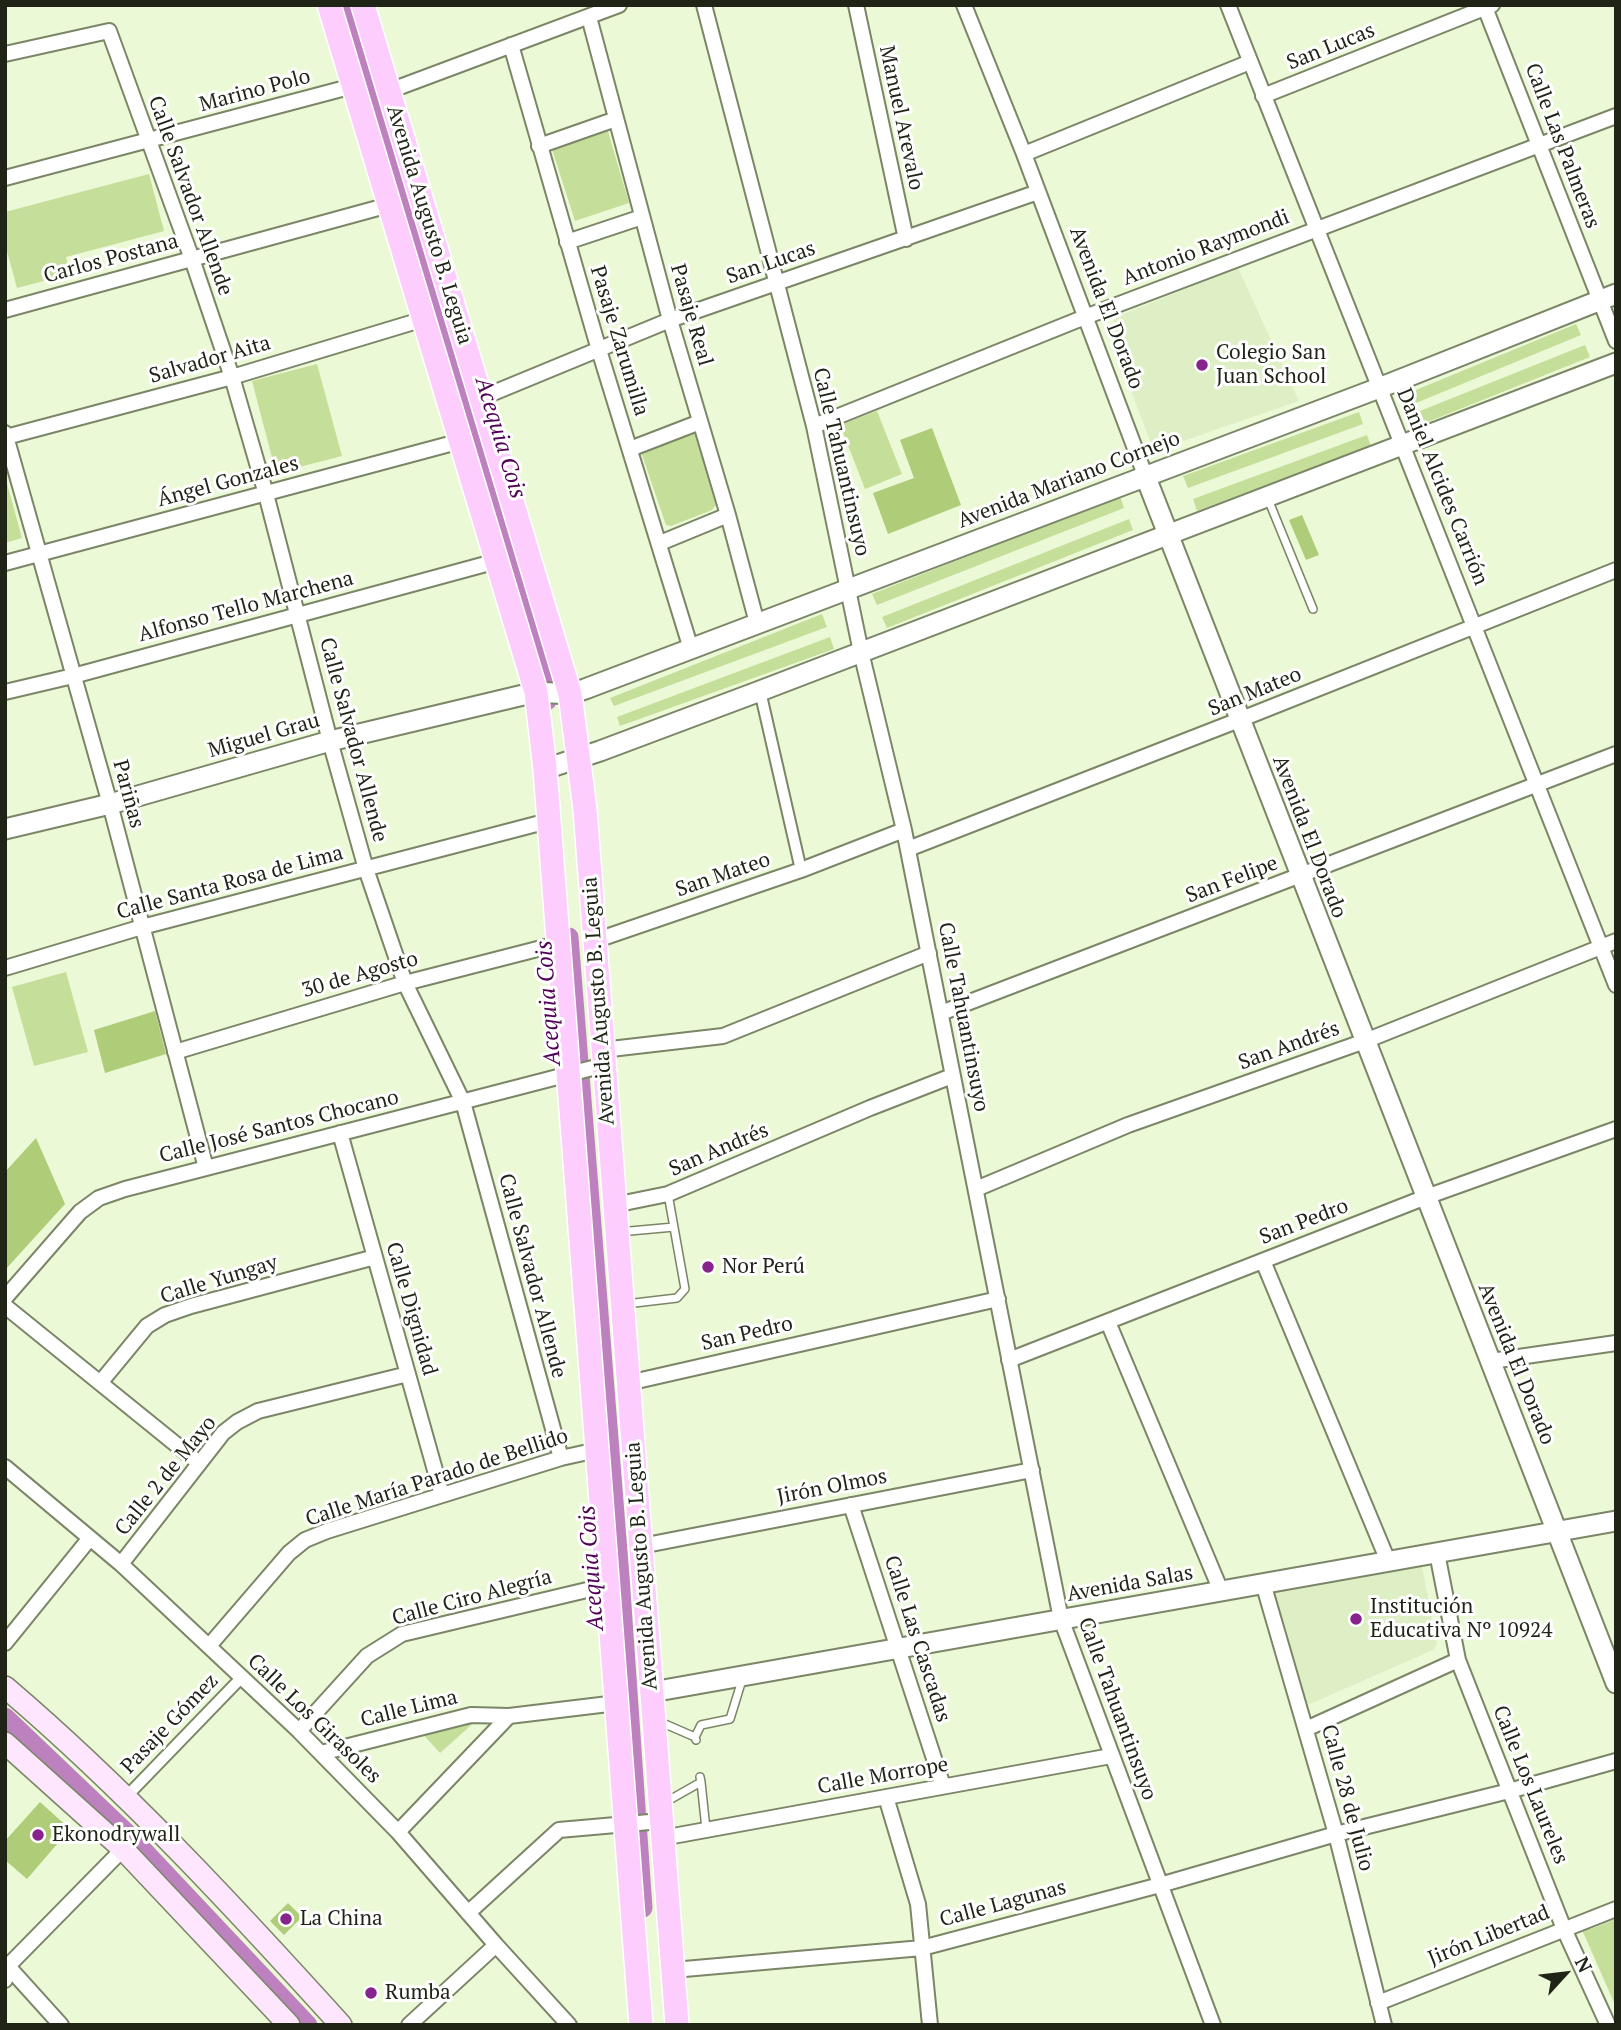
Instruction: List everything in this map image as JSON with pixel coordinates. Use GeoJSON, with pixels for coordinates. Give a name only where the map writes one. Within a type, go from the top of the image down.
{"type":"FeatureCollection","features":[{"type":"Feature","properties":{"kind":"main road","name":"Avenida Augusto B. Leguia"},"geometry":{"type":"LineString","coordinates":[[328,5],[537,692],[641,2025]]}},
{"type":"Feature","properties":{"kind":"main road","name":"Avenida Augusto B. Leguia"},"geometry":{"type":"LineString","coordinates":[[363,5],[569,694],[579,759],[594,942],[677,2025]]}},
{"type":"Feature","properties":{"kind":"main road"},"geometry":{"type":"LineString","coordinates":[[5,1687],[126,1797],[244,1919],[341,2025]]}},
{"type":"Feature","properties":{"kind":"main road"},"geometry":{"type":"LineString","coordinates":[[5,1743],[123,1849],[289,2025]]}},
{"type":"Feature","properties":{"kind":"street"},"geometry":{"type":"LineString","coordinates":[[389,91],[619,5]]}},
{"type":"Feature","properties":{"kind":"street","name":"Calle Tahuantinsuyo"},"geometry":{"type":"LineString","coordinates":[[704,5],[814,426],[861,652],[904,830],[1062,1619],[1213,2025]]}},
{"type":"Feature","properties":{"kind":"street","name":"Manuel Arevalo"},"geometry":{"type":"LineString","coordinates":[[856,5],[906,239]]}},
{"type":"Feature","properties":{"kind":"street","name":"Avenida El Dorado"},"geometry":{"type":"LineString","coordinates":[[964,5],[1024,154],[1300,877],[1616,1683]]}},
{"type":"Feature","properties":{"kind":"street","name":"Daniel Alcides Carrión"},"geometry":{"type":"LineString","coordinates":[[1228,5],[1616,985]]}},
{"type":"Feature","properties":{"kind":"street","name":"San Lucas"},"geometry":{"type":"LineString","coordinates":[[1264,96],[1487,6]]}},
{"type":"Feature","properties":{"kind":"street","name":"Calle Las Palmeras"},"geometry":{"type":"LineString","coordinates":[[1487,6],[1539,145],[1608,297],[1616,341]]}},
{"type":"Feature","properties":{"kind":"street","name":"Pasaje Real"},"geometry":{"type":"LineString","coordinates":[[589,17],[670,320],[729,515],[757,624]]}},
{"type":"Feature","properties":{"kind":"street","name":"Calle Salvador Allende"},"geometry":{"type":"LineString","coordinates":[[5,54],[109,31],[232,377],[366,869],[405,983],[463,1102],[561,1458]]}},
{"type":"Feature","properties":{"kind":"street","name":"Pasaje Zarumilla"},"geometry":{"type":"LineString","coordinates":[[511,45],[599,350],[691,649]]}},
{"type":"Feature","properties":{"kind":"street"},"geometry":{"type":"LineString","coordinates":[[1024,154],[1250,62]]}},
{"type":"Feature","properties":{"kind":"street","name":"Marino Polo"},"geometry":{"type":"LineString","coordinates":[[5,178],[353,86]]}},
{"type":"Feature","properties":{"kind":"street","name":"Antonio Raymondi"},"geometry":{"type":"LineString","coordinates":[[814,426],[1085,317],[1616,116]]}},
{"type":"Feature","properties":{"kind":"street"},"geometry":{"type":"LineString","coordinates":[[539,145],[616,120]]}},
{"type":"Feature","properties":{"kind":"street","name":"San Lucas"},"geometry":{"type":"LineString","coordinates":[[481,398],[670,320],[1038,192]]}},
{"type":"Feature","properties":{"kind":"street","name":"Carlos Postana"},"geometry":{"type":"LineString","coordinates":[[5,310],[389,205]]}},
{"type":"Feature","properties":{"kind":"street"},"geometry":{"type":"LineString","coordinates":[[567,242],[642,217]]}},
{"type":"Feature","properties":{"kind":"street","name":"Avenida Mariano Cornejo"},"geometry":{"type":"LineString","coordinates":[[537,692],[569,694],[1379,388],[1608,297]]}},
{"type":"Feature","properties":{"kind":"street","name":"Salvador Aita"},"geometry":{"type":"LineString","coordinates":[[6,435],[232,377],[424,319]]}},
{"type":"Feature","properties":{"kind":"street"},"geometry":{"type":"LineString","coordinates":[[545,768],[579,759],[760,691],[1616,363]]}},
{"type":"Feature","properties":{"kind":"street"},"geometry":{"type":"LineString","coordinates":[[630,449],[700,422]]}},
{"type":"Feature","properties":{"kind":"street","name":"Pariñas"},"geometry":{"type":"LineString","coordinates":[[6,435],[110,804],[206,1168]]}},
{"type":"Feature","properties":{"kind":"street","name":"Ángel Gonzales"},"geometry":{"type":"LineString","coordinates":[[5,564],[461,441]]}},
{"type":"Feature","properties":{"kind":"street"},"geometry":{"type":"LineString","coordinates":[[660,543],[729,515]]}},
{"type":"Feature","properties":{"kind":"street","name":"Alfonso Tello Marchena"},"geometry":{"type":"LineString","coordinates":[[5,692],[497,561]]}},
{"type":"Feature","properties":{"kind":"street","name":"San Mateo"},"geometry":{"type":"LineString","coordinates":[[908,849],[1616,570]]}},
{"type":"Feature","properties":{"kind":"street"},"geometry":{"type":"LineString","coordinates":[[760,691],[801,870]]}},
{"type":"Feature","properties":{"kind":"street","name":"Miguel Grau"},"geometry":{"type":"LineString","coordinates":[[5,829],[110,804],[330,741],[537,692]]}},
{"type":"Feature","properties":{"kind":"street","name":"San Felipe"},"geometry":{"type":"LineString","coordinates":[[941,1013],[1616,754]]}},
{"type":"Feature","properties":{"kind":"street","name":"Calle Santa Rosa de Lima"},"geometry":{"type":"LineString","coordinates":[[5,968],[142,927],[548,821]]}},
{"type":"Feature","properties":{"kind":"street","name":"San Mateo"},"geometry":{"type":"LineString","coordinates":[[594,942],[801,870],[904,830]]}},
{"type":"Feature","properties":{"kind":"street","name":"San Andrés"},"geometry":{"type":"LineString","coordinates":[[976,1189],[1128,1125],[1365,1041],[1616,941]]}},
{"type":"Feature","properties":{"kind":"street","name":"30 de Agosto"},"geometry":{"type":"LineString","coordinates":[[176,1052],[405,983],[557,944]]}},
{"type":"Feature","properties":{"kind":"street"},"geometry":{"type":"LineString","coordinates":[[603,1060],[723,1036],[929,953]]}},
{"type":"Feature","properties":{"kind":"street","name":"Calle José Santos Chocano"},"geometry":{"type":"LineString","coordinates":[[5,1298],[80,1212],[99,1198],[463,1102],[568,1073],[603,1060]]}},
{"type":"Feature","properties":{"kind":"street","name":"San Andrés"},"geometry":{"type":"LineString","coordinates":[[614,1205],[668,1194],[952,1076]]}},
{"type":"Feature","properties":{"kind":"street","name":"San Pedro"},"geometry":{"type":"LineString","coordinates":[[1009,1360],[1426,1197],[1616,1129]]}},
{"type":"Feature","properties":{"kind":"street","name":"Calle Dignidad"},"geometry":{"type":"LineString","coordinates":[[340,1133],[442,1495]]}},
{"type":"Feature","properties":{"kind":"street","name":"Calle Yungay"},"geometry":{"type":"LineString","coordinates":[[100,1382],[147,1326],[165,1315],[375,1257]]}},
{"type":"Feature","properties":{"kind":"street"},"geometry":{"type":"LineString","coordinates":[[1263,1261],[1388,1562]]}},
{"type":"Feature","properties":{"kind":"street","name":"San Pedro"},"geometry":{"type":"LineString","coordinates":[[628,1383],[998,1299]]}},
{"type":"Feature","properties":{"kind":"street"},"geometry":{"type":"LineString","coordinates":[[5,1306],[199,1463]]}},
{"type":"Feature","properties":{"kind":"street"},"geometry":{"type":"LineString","coordinates":[[1108,1322],[1221,1591]]}},
{"type":"Feature","properties":{"kind":"street"},"geometry":{"type":"LineString","coordinates":[[1491,1361],[1616,1343]]}},
{"type":"Feature","properties":{"kind":"street","name":"Calle 2 de Mayo"},"geometry":{"type":"LineString","coordinates":[[121,1564],[223,1433],[237,1422],[258,1411],[408,1374]]}},
{"type":"Feature","properties":{"kind":"street","name":"Calle María Parado de Bellido"},"geometry":{"type":"LineString","coordinates":[[209,1646],[289,1553],[305,1540],[561,1458],[597,1450]]}},
{"type":"Feature","properties":{"kind":"street","name":"Calle Los Girasoles"},"geometry":{"type":"LineString","coordinates":[[5,1468],[121,1564],[299,1731],[398,1832],[569,2025]]}},
{"type":"Feature","properties":{"kind":"street","name":"Jirón Olmos"},"geometry":{"type":"LineString","coordinates":[[641,1546],[1032,1470]]}},
{"type":"Feature","properties":{"kind":"street","name":"Calle Las Cascadas"},"geometry":{"type":"LineString","coordinates":[[851,1505],[943,1786]]}},
{"type":"Feature","properties":{"kind":"street","name":"Avenida Salas"},"geometry":{"type":"LineString","coordinates":[[652,1692],[1616,1521]]}},
{"type":"Feature","properties":{"kind":"street"},"geometry":{"type":"LineString","coordinates":[[5,1643],[90,1538]]}},
{"type":"Feature","properties":{"kind":"street","name":"Calle Los Laureles"},"geometry":{"type":"LineString","coordinates":[[1437,1553],[1458,1660],[1564,1929],[1608,2025]]}},
{"type":"Feature","properties":{"kind":"street","name":"Calle 28 de Julio"},"geometry":{"type":"LineString","coordinates":[[1263,1583],[1336,1833],[1384,2025]]}},
{"type":"Feature","properties":{"kind":"street","name":"Calle Ciro Alegría"},"geometry":{"type":"LineString","coordinates":[[299,1731],[366,1656],[402,1633],[608,1585]]}},
{"type":"Feature","properties":{"kind":"street"},"geometry":{"type":"LineString","coordinates":[[1306,1729],[1458,1660]]}},
{"type":"Feature","properties":{"kind":"street","name":"Pasaje Gómez"},"geometry":{"type":"LineString","coordinates":[[126,1797],[242,1677]]}},
{"type":"Feature","properties":{"kind":"street","name":"Calle Lima"},"geometry":{"type":"LineString","coordinates":[[321,1753],[471,1714],[509,1716],[617,1703]]}},
{"type":"Feature","properties":{"kind":"street"},"geometry":{"type":"LineString","coordinates":[[398,1832],[509,1716]]}},
{"type":"Feature","properties":{"kind":"street","name":"Calle Morrope"},"geometry":{"type":"LineString","coordinates":[[468,1913],[559,1830],[661,1821],[706,1829],[1111,1756]]}},
{"type":"Feature","properties":{"kind":"street","name":"Calle Lagunas"},"geometry":{"type":"LineString","coordinates":[[673,1970],[922,1948],[1160,1885],[1336,1833],[1509,1791],[1616,1761]]}},
{"type":"Feature","properties":{"kind":"street"},"geometry":{"type":"LineString","coordinates":[[886,1797],[918,1904],[930,2025]]}},
{"type":"Feature","properties":{"kind":"street"},"geometry":{"type":"LineString","coordinates":[[61,2025],[6,1970],[123,1849]]}},
{"type":"Feature","properties":{"kind":"street","name":"Jirón Libertad"},"geometry":{"type":"LineString","coordinates":[[1378,2003],[1616,1909]]}},
{"type":"Feature","properties":{"kind":"street"},"geometry":{"type":"LineString","coordinates":[[409,2025],[496,1945]]}},
{"type":"Feature","properties":{"kind":"lane"},"geometry":{"type":"LineString","coordinates":[[1267,496],[1313,609]]}},
{"type":"Feature","properties":{"kind":"lane"},"geometry":{"type":"LineString","coordinates":[[622,1305],[677,1298],[685,1289],[668,1194]]}},
{"type":"Feature","properties":{"kind":"lane"},"geometry":{"type":"LineString","coordinates":[[617,1232],[674,1227]]}},
{"type":"Feature","properties":{"kind":"lane"},"geometry":{"type":"LineString","coordinates":[[654,1719],[695,1739],[701,1725],[730,1719],[743,1676]]}},
{"type":"Feature","properties":{"kind":"lane"},"geometry":{"type":"LineString","coordinates":[[661,1821],[700,1780],[706,1829]]}},
{"type":"Feature","properties":{"kind":"shaded area"},"geometry":{"type":"Polygon","coordinates":[[[607,128],[629,203],[575,221],[551,146],[607,128]]]}},
{"type":"Feature","properties":{"kind":"shaded area"},"geometry":{"type":"Polygon","coordinates":[[[149,174],[164,231],[66,257],[70,274],[17,288],[5,244],[5,212],[149,174]]]}},
{"type":"Feature","properties":{"kind":"shaded area","name":"Colegio San Juan School"},"geometry":{"type":"Polygon","coordinates":[[[1238,268],[1299,401],[1154,451],[1108,330],[1116,317],[1238,268]]]}},
{"type":"Feature","properties":{"kind":"shaded area"},"geometry":{"type":"Polygon","coordinates":[[[1576,324],[1581,335],[1416,403],[1411,392],[1576,324]]]}},
{"type":"Feature","properties":{"kind":"shaded area"},"geometry":{"type":"Polygon","coordinates":[[[1585,345],[1590,357],[1425,423],[1420,411],[1585,345]]]}},
{"type":"Feature","properties":{"kind":"shaded area"},"geometry":{"type":"Polygon","coordinates":[[[317,364],[342,456],[276,473],[252,381],[317,364]]]}},
{"type":"Feature","properties":{"kind":"shaded area"},"geometry":{"type":"Polygon","coordinates":[[[877,411],[902,474],[865,489],[840,425],[877,411]]]}},
{"type":"Feature","properties":{"kind":"shaded area"},"geometry":{"type":"Polygon","coordinates":[[[1359,412],[1363,424],[1188,488],[1183,476],[1359,412]]]}},
{"type":"Feature","properties":{"kind":"shaded area"},"geometry":{"type":"Polygon","coordinates":[[[690,430],[695,431],[716,505],[712,510],[671,526],[666,525],[641,452],[643,447],[690,430]]]}},
{"type":"Feature","properties":{"kind":"shaded area"},"geometry":{"type":"Polygon","coordinates":[[[1367,435],[1371,446],[1197,511],[1193,499],[1367,435]]]}},
{"type":"Feature","properties":{"kind":"shaded area"},"geometry":{"type":"Polygon","coordinates":[[[5,476],[22,538],[5,543],[5,476]]]}},
{"type":"Feature","properties":{"kind":"shaded area"},"geometry":{"type":"Polygon","coordinates":[[[1120,496],[1124,508],[877,605],[872,594],[1120,496]]]}},
{"type":"Feature","properties":{"kind":"shaded area"},"geometry":{"type":"Polygon","coordinates":[[[1129,519],[1133,530],[887,628],[882,617],[1129,519]]]}},
{"type":"Feature","properties":{"kind":"shaded area"},"geometry":{"type":"Polygon","coordinates":[[[822,614],[827,627],[614,706],[610,698],[822,614]]]}},
{"type":"Feature","properties":{"kind":"shaded area"},"geometry":{"type":"Polygon","coordinates":[[[830,637],[834,649],[620,726],[617,717],[830,637]]]}},
{"type":"Feature","properties":{"kind":"shaded area"},"geometry":{"type":"Polygon","coordinates":[[[66,972],[88,1052],[34,1066],[12,987],[66,972]]]}},
{"type":"Feature","properties":{"kind":"shaded area","name":"Institución Educativa Nº 10924"},"geometry":{"type":"Polygon","coordinates":[[[1421,1561],[1437,1645],[1433,1650],[1310,1704],[1303,1700],[1271,1593],[1275,1588],[1421,1561]]]}},
{"type":"Feature","properties":{"kind":"shaded area"},"geometry":{"type":"Polygon","coordinates":[[[478,1719],[440,1753],[420,1731],[478,1719]]]}},
{"type":"Feature","properties":{"kind":"shaded area"},"geometry":{"type":"Polygon","coordinates":[[[1616,1919],[1616,2007],[1583,1928],[1589,1925],[1591,1929],[1616,1919]]]}},
{"type":"Feature","properties":{"kind":"building"},"geometry":{"type":"Polygon","coordinates":[[[932,428],[961,505],[888,534],[873,493],[914,478],[900,440],[932,428]]]}},
{"type":"Feature","properties":{"kind":"building"},"geometry":{"type":"Polygon","coordinates":[[[1302,515],[1319,555],[1306,560],[1289,520],[1302,515]]]}},
{"type":"Feature","properties":{"kind":"building"},"geometry":{"type":"Polygon","coordinates":[[[155,1011],[166,1054],[105,1073],[94,1030],[155,1011]]]}},
{"type":"Feature","properties":{"kind":"building"},"geometry":{"type":"Polygon","coordinates":[[[36,1138],[65,1204],[5,1270],[5,1172],[36,1138]]]}},
{"type":"Feature","properties":{"kind":"building","name":"Ekonodrywall"},"geometry":{"type":"Polygon","coordinates":[[[40,1802],[70,1829],[27,1879],[5,1860],[5,1841],[40,1802]]]}},
{"type":"Feature","properties":{"kind":"building","name":"La China"},"geometry":{"type":"Polygon","coordinates":[[[288,1903],[302,1917],[284,1935],[270,1921],[288,1903]]]}},
{"type":"Feature","properties":{"kind":"waterway","name":"Acequia Cois"},"geometry":{"type":"LineString","coordinates":[[343,5],[541,657],[547,701]]}},
{"type":"Feature","properties":{"kind":"waterway","name":"Acequia Cois"},"geometry":{"type":"LineString","coordinates":[[569,937],[620,1577],[643,1908]]}},
{"type":"Feature","properties":{"kind":"waterway"},"geometry":{"type":"LineString","coordinates":[[5,1717],[132,1838],[308,2025]]}},
{"type":"Feature","properties":{"kind":"place","name":"Colegio San Juan School"},"geometry":{"type":"Point","coordinates":[1202,365]}},
{"type":"Feature","properties":{"kind":"place","name":"Nor Perú"},"geometry":{"type":"Point","coordinates":[708,1267]}},
{"type":"Feature","properties":{"kind":"place","name":"Institución Educativa Nº 10924"},"geometry":{"type":"Point","coordinates":[1356,1619]}},
{"type":"Feature","properties":{"kind":"place","name":"Ekonodrywall"},"geometry":{"type":"Point","coordinates":[38,1835]}},
{"type":"Feature","properties":{"kind":"place","name":"La China"},"geometry":{"type":"Point","coordinates":[286,1919]}},
{"type":"Feature","properties":{"kind":"place","name":"Rumba"},"geometry":{"type":"Point","coordinates":[371,1993]}}]}
